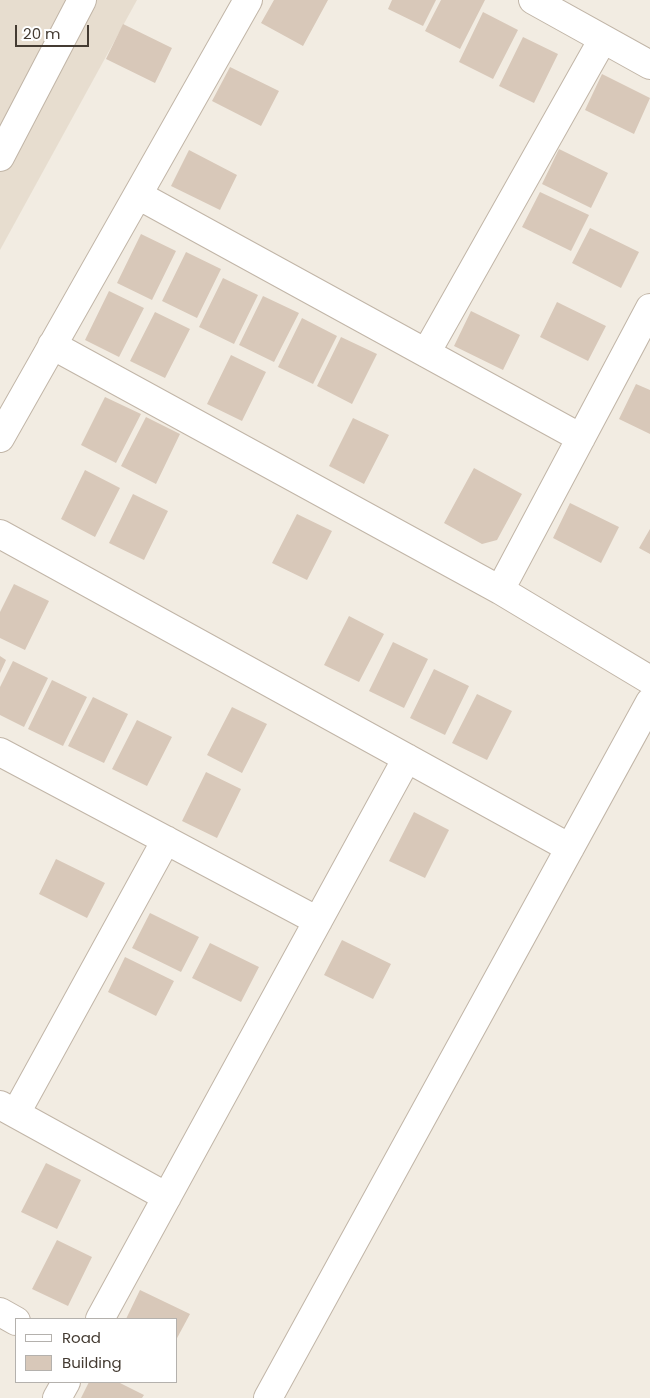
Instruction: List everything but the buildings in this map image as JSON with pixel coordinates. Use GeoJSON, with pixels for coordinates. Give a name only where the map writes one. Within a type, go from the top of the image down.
{"type":"FeatureCollection","features":[{"type":"Feature","properties":{"kind":"street"},"geometry":{"type":"LineString","coordinates":[[0,157],[82,0]]}},
{"type":"Feature","properties":{"kind":"street"},"geometry":{"type":"LineString","coordinates":[[0,438],[248,0]]}},
{"type":"Feature","properties":{"kind":"street"},"geometry":{"type":"LineString","coordinates":[[533,0],[650,65]]}},
{"type":"Feature","properties":{"kind":"street"},"geometry":{"type":"LineString","coordinates":[[426,353],[603,39]]}},
{"type":"Feature","properties":{"kind":"street"},"geometry":{"type":"LineString","coordinates":[[138,195],[581,438]]}},
{"type":"Feature","properties":{"kind":"street"},"geometry":{"type":"LineString","coordinates":[[500,590],[650,308]]}},
{"type":"Feature","properties":{"kind":"street"},"geometry":{"type":"LineString","coordinates":[[52,345],[500,590],[650,680]]}},
{"type":"Feature","properties":{"kind":"street"},"geometry":{"type":"LineString","coordinates":[[0,534],[570,848]]}},
{"type":"Feature","properties":{"kind":"street"},"geometry":{"type":"LineString","coordinates":[[268,1398],[650,702]]}},
{"type":"Feature","properties":{"kind":"street"},"geometry":{"type":"LineString","coordinates":[[0,752],[318,920]]}},
{"type":"Feature","properties":{"kind":"street"},"geometry":{"type":"LineString","coordinates":[[101,1318],[407,758]]}},
{"type":"Feature","properties":{"kind":"street"},"geometry":{"type":"LineString","coordinates":[[166,840],[8,1109],[167,1197]]}},
{"type":"Feature","properties":{"kind":"street"},"geometry":{"type":"LineString","coordinates":[[0,1312],[15,1320]]}},
{"type":"Feature","properties":{"kind":"street"},"geometry":{"type":"LineString","coordinates":[[57,1398],[65,1383]]}},
{"type":"Feature","properties":{"kind":"shaded area"},"geometry":{"type":"Polygon","coordinates":[[[0,0],[137,0],[0,250],[0,0]]]}}]}
